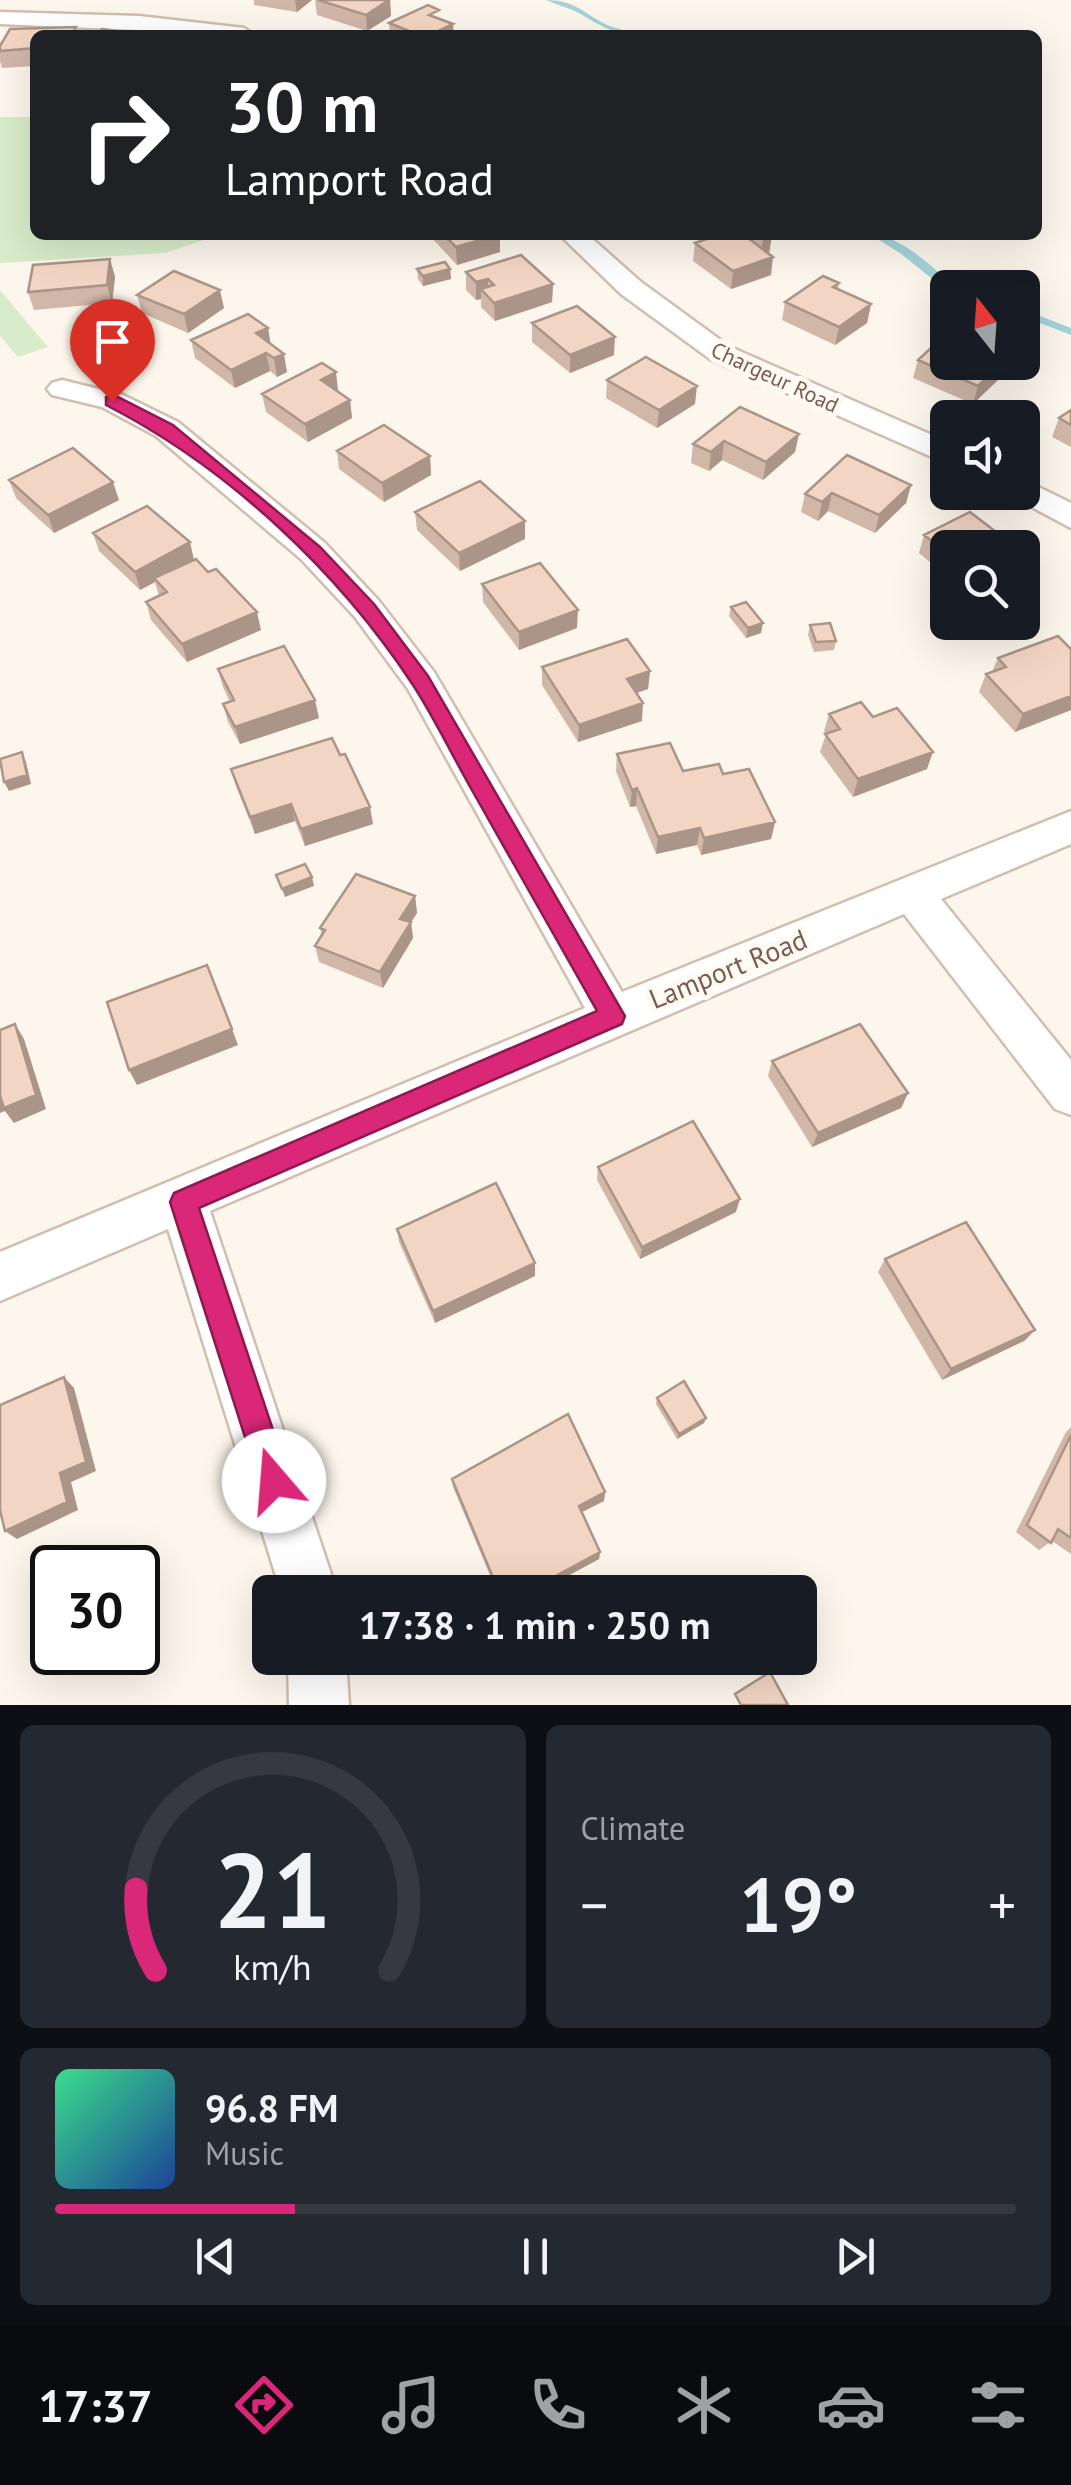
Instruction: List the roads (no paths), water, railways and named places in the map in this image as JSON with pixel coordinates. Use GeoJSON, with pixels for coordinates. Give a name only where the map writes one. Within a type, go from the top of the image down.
{"type":"FeatureCollection","features":[{"type":"Feature","properties":{"kind":"street"},"geometry":{"type":"LineString","coordinates":[[0,18],[138,22],[203,30]]}},
{"type":"Feature","properties":{"kind":"street","name":"Chargeur Road"},"geometry":{"type":"LineString","coordinates":[[578,240],[631,288],[720,353],[930,446]]}},
{"type":"Feature","properties":{"kind":"street"},"geometry":{"type":"LineString","coordinates":[[62,389],[112,401],[166,429],[314,551],[367,609],[420,681],[613,1016]]}},
{"type":"Feature","properties":{"kind":"street"},"geometry":{"type":"LineString","coordinates":[[1040,499],[1071,517]]}},
{"type":"Feature","properties":{"kind":"street","name":"Lamport Road"},"geometry":{"type":"LineString","coordinates":[[0,1278],[613,1016],[1071,827]]}},
{"type":"Feature","properties":{"kind":"street"},"geometry":{"type":"LineString","coordinates":[[912,893],[1071,1094]]}},
{"type":"Feature","properties":{"kind":"street"},"geometry":{"type":"LineString","coordinates":[[183,1202],[304,1575]]}},
{"type":"Feature","properties":{"kind":"street"},"geometry":{"type":"LineString","coordinates":[[318,1675],[319,1705]]}},
{"type":"Feature","properties":{"kind":"waterway"},"geometry":{"type":"LineString","coordinates":[[550,0],[576,8],[616,30]]}},
{"type":"Feature","properties":{"kind":"waterway"},"geometry":{"type":"LineString","coordinates":[[885,240],[930,272]]}},
{"type":"Feature","properties":{"kind":"waterway"},"geometry":{"type":"LineString","coordinates":[[1040,319],[1071,332]]}}]}
